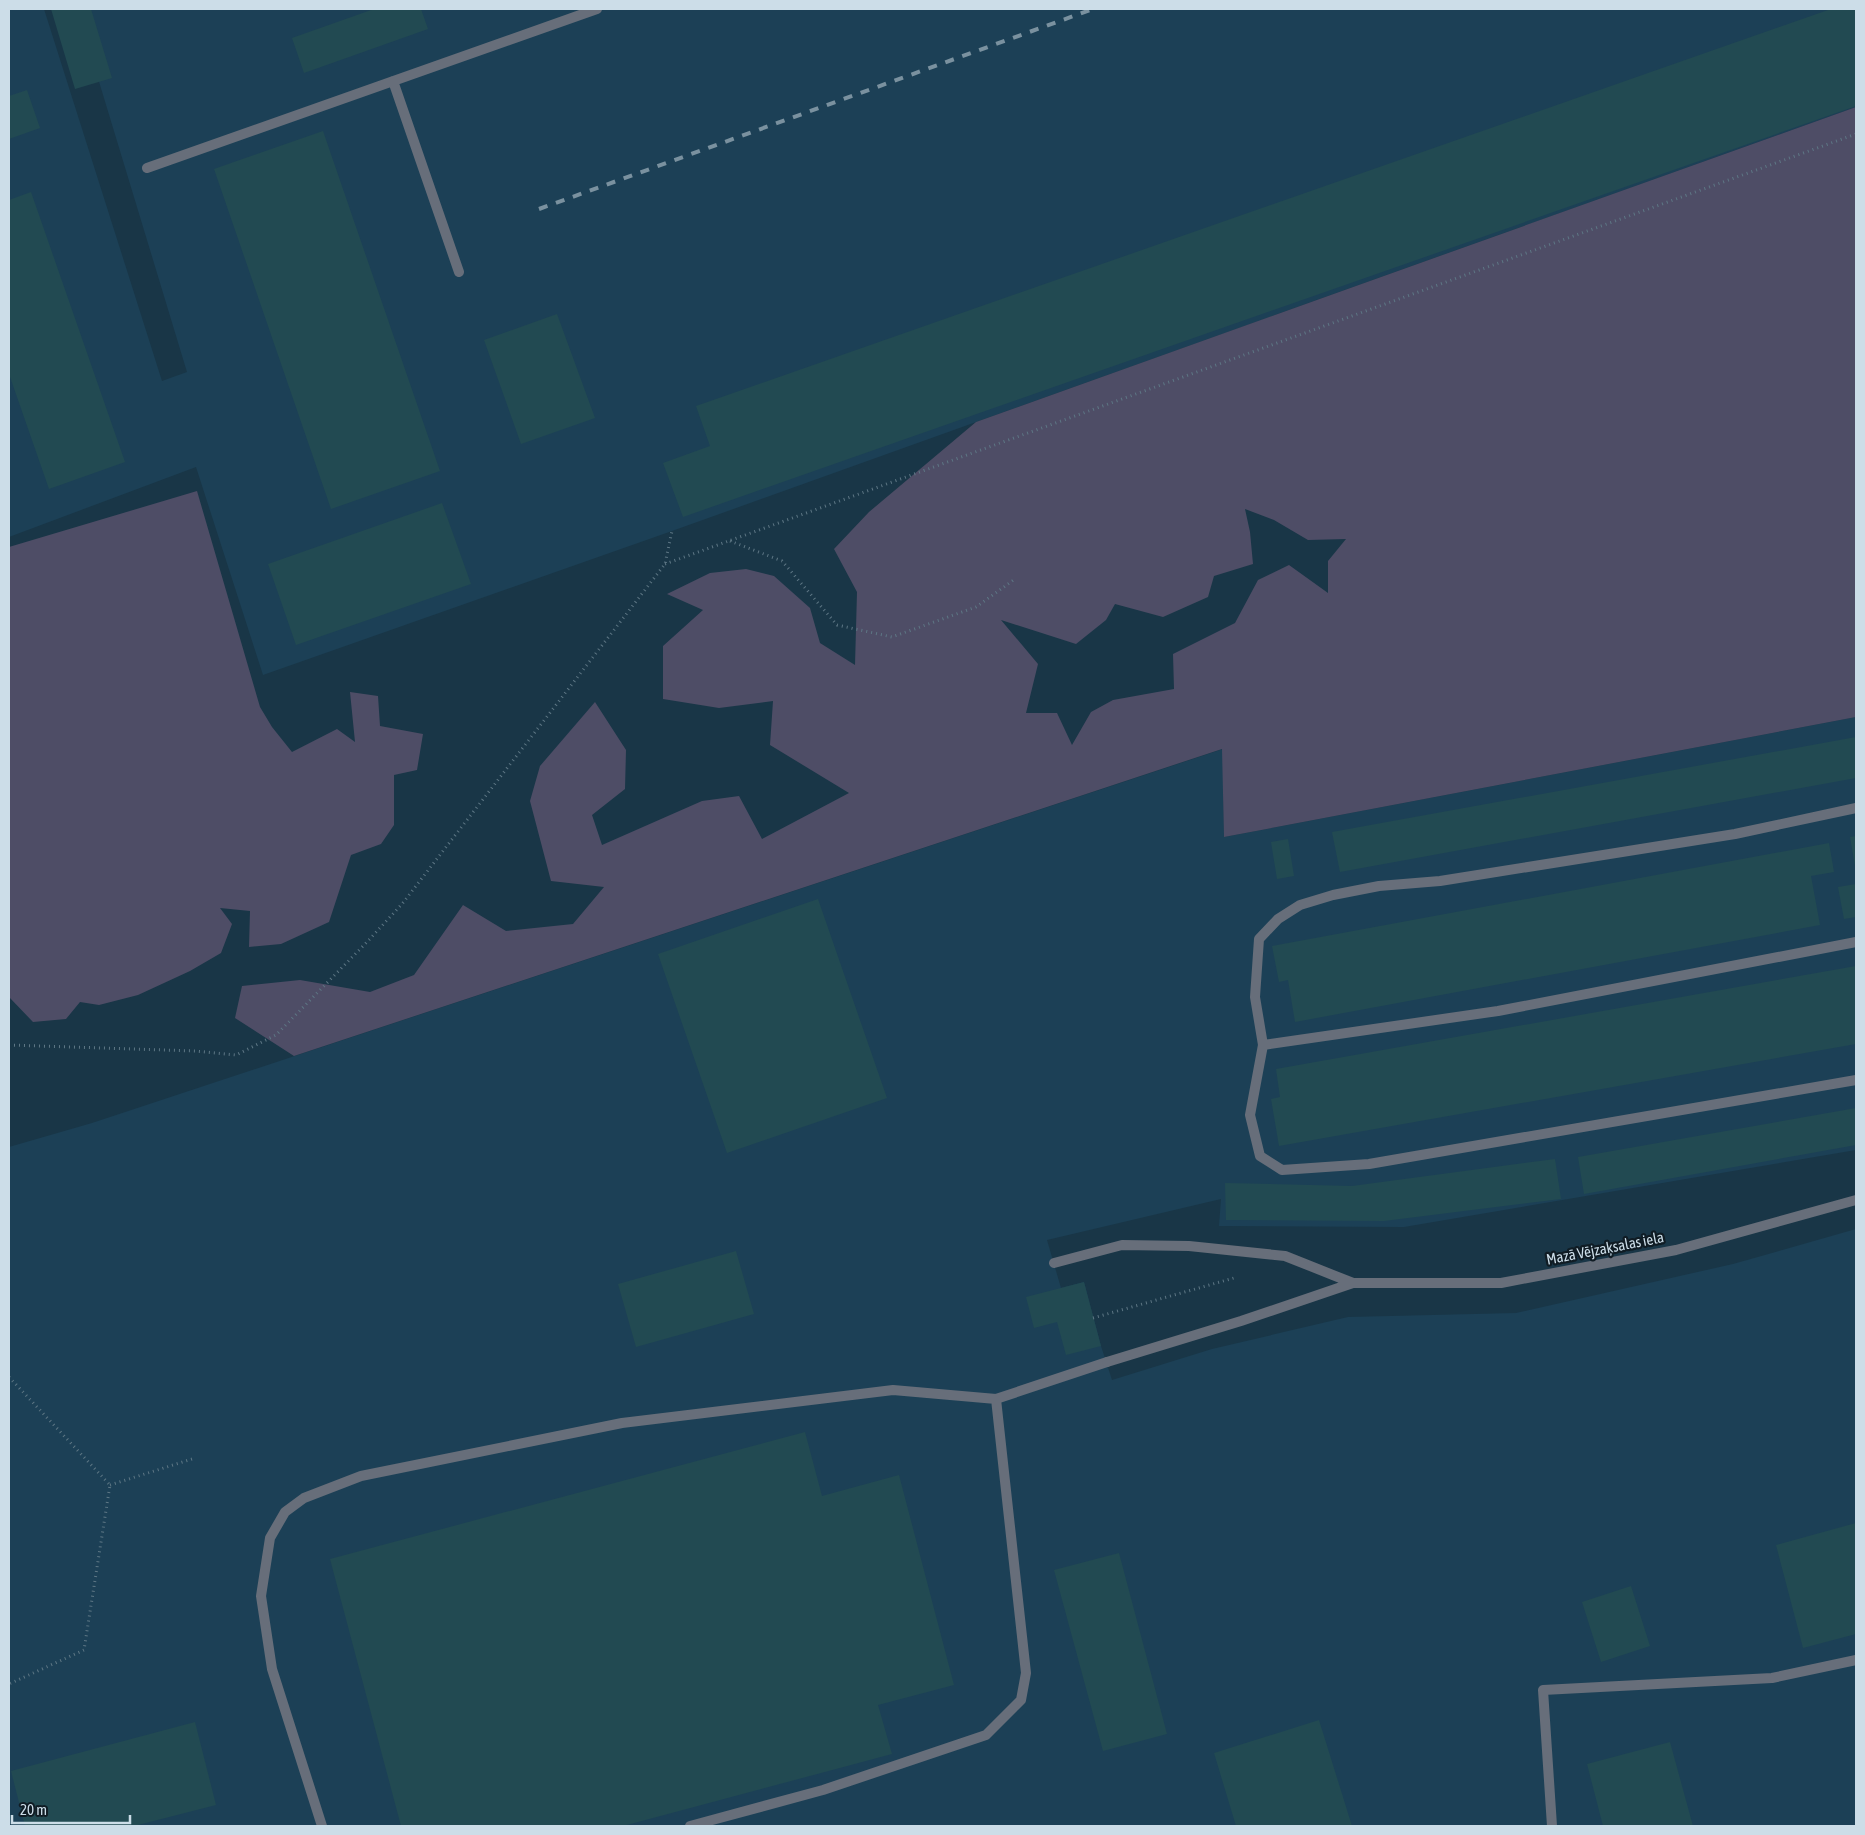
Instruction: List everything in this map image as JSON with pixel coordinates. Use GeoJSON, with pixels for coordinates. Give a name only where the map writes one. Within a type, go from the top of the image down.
{"type":"FeatureCollection","features":[{"type":"Feature","properties":{"kind":"street"},"geometry":{"type":"LineString","coordinates":[[147,168],[597,9]]}},
{"type":"Feature","properties":{"kind":"street"},"geometry":{"type":"LineString","coordinates":[[393,81],[458,272]]}},
{"type":"Feature","properties":{"kind":"street"},"geometry":{"type":"LineString","coordinates":[[1856,808],[1725,836],[1440,881],[1379,886],[1333,894],[1300,905],[1278,919],[1258,939],[1255,997],[1263,1046],[1250,1115],[1260,1156],[1282,1170],[1369,1164],[1856,1080]]}},
{"type":"Feature","properties":{"kind":"street"},"geometry":{"type":"LineString","coordinates":[[1263,1046],[1498,1011],[1856,942]]}},
{"type":"Feature","properties":{"kind":"street","name":"Mazā Vējzaķsalas iela"},"geometry":{"type":"LineString","coordinates":[[1353,1283],[1501,1283],[1676,1250],[1856,1200]]}},
{"type":"Feature","properties":{"kind":"street"},"geometry":{"type":"LineString","coordinates":[[1054,1263],[1122,1245],[1189,1246],[1285,1256],[1353,1283]]}},
{"type":"Feature","properties":{"kind":"street"},"geometry":{"type":"LineString","coordinates":[[322,1826],[272,1669],[261,1596],[270,1538],[285,1512],[304,1498],[361,1476],[622,1423],[892,1390],[996,1399],[1106,1362],[1241,1321],[1353,1283]]}},
{"type":"Feature","properties":{"kind":"street"},"geometry":{"type":"LineString","coordinates":[[690,1826],[823,1790],[986,1735],[1021,1700],[1026,1672],[996,1399]]}},
{"type":"Feature","properties":{"kind":"street"},"geometry":{"type":"LineString","coordinates":[[1552,1826],[1543,1690],[1772,1678],[1856,1660]]}},
{"type":"Feature","properties":{"kind":"path"},"geometry":{"type":"LineString","coordinates":[[665,564],[1856,134]]}},
{"type":"Feature","properties":{"kind":"path"},"geometry":{"type":"LineString","coordinates":[[9,1045],[195,1051],[236,1055],[276,1035],[402,904],[665,564],[672,531]]}},
{"type":"Feature","properties":{"kind":"path"},"geometry":{"type":"LineString","coordinates":[[730,541],[782,561],[838,625],[892,637],[976,606],[1015,580]]}},
{"type":"Feature","properties":{"kind":"path"},"geometry":{"type":"LineString","coordinates":[[1094,1318],[1241,1275]]}},
{"type":"Feature","properties":{"kind":"path"},"geometry":{"type":"LineString","coordinates":[[9,1377],[110,1485]]}},
{"type":"Feature","properties":{"kind":"path"},"geometry":{"type":"LineString","coordinates":[[110,1485],[192,1459]]}},
{"type":"Feature","properties":{"kind":"path"},"geometry":{"type":"LineString","coordinates":[[9,1684],[84,1650],[110,1485]]}},
{"type":"Feature","properties":{"kind":"shaded area"},"geometry":{"type":"Polygon","coordinates":[[[9,9],[44,9],[162,381],[187,372],[77,9],[1856,9],[1856,107],[672,531],[263,675],[196,467],[9,537],[9,9]]]}},
{"type":"Feature","properties":{"kind":"shaded area"},"geometry":{"type":"Polygon","coordinates":[[[1856,107],[1856,717],[1224,837],[1222,749],[294,1056],[235,1018],[242,986],[300,980],[370,992],[414,975],[463,905],[506,931],[573,924],[604,887],[551,881],[530,801],[540,766],[595,702],[626,750],[625,789],[592,815],[602,845],[702,801],[739,796],[762,839],[849,793],[770,745],[773,701],[719,708],[663,699],[663,646],[703,610],[667,594],[710,573],[746,569],[774,576],[810,608],[820,643],[855,665],[857,592],[834,549],[869,512],[976,422],[1856,107]],[[1245,509],[1250,532],[1253,564],[1214,576],[1208,597],[1163,617],[1115,604],[1106,620],[1076,644],[1001,620],[1038,664],[1026,713],[1057,713],[1072,745],[1091,712],[1113,700],[1174,689],[1173,654],[1235,623],[1258,580],[1289,565],[1328,593],[1328,561],[1346,539],[1308,540],[1274,520],[1245,509]]]}},
{"type":"Feature","properties":{"kind":"shaded area"},"geometry":{"type":"Polygon","coordinates":[[[197,491],[260,707],[272,727],[292,752],[337,729],[355,742],[350,692],[378,696],[380,726],[423,734],[417,770],[394,775],[394,825],[381,844],[351,855],[329,922],[281,944],[249,947],[250,911],[220,908],[232,924],[221,953],[190,971],[138,995],[99,1005],[80,1002],[66,1019],[33,1022],[9,997],[9,547],[197,491]]]}},
{"type":"Feature","properties":{"kind":"shaded area"},"geometry":{"type":"Polygon","coordinates":[[[1856,717],[1856,1150],[1404,1227],[1219,1226],[1221,1199],[1047,1240],[1061,1288],[1084,1282],[1112,1380],[1212,1349],[1348,1317],[1516,1313],[1733,1264],[1856,1229],[1856,1826],[9,1826],[9,1147],[92,1123],[1223,749],[1224,837],[1856,717]]]}},
{"type":"Feature","properties":{"kind":"building"},"geometry":{"type":"Polygon","coordinates":[[[51,9],[91,9],[112,78],[75,89],[51,9]]]}},
{"type":"Feature","properties":{"kind":"building"},"geometry":{"type":"Polygon","coordinates":[[[374,9],[421,9],[428,29],[304,73],[292,38],[374,9]]]}},
{"type":"Feature","properties":{"kind":"building"},"geometry":{"type":"Polygon","coordinates":[[[1831,9],[1856,9],[1856,106],[683,517],[663,463],[710,446],[696,406],[1831,9]]]}},
{"type":"Feature","properties":{"kind":"building"},"geometry":{"type":"Polygon","coordinates":[[[27,90],[40,128],[9,139],[9,96],[27,90]]]}},
{"type":"Feature","properties":{"kind":"building"},"geometry":{"type":"Polygon","coordinates":[[[323,131],[440,471],[331,509],[214,169],[323,131]]]}},
{"type":"Feature","properties":{"kind":"building"},"geometry":{"type":"Polygon","coordinates":[[[31,192],[125,462],[49,489],[9,374],[9,200],[31,192]]]}},
{"type":"Feature","properties":{"kind":"building"},"geometry":{"type":"Polygon","coordinates":[[[557,314],[595,418],[521,444],[484,340],[557,314]]]}},
{"type":"Feature","properties":{"kind":"building"},"geometry":{"type":"Polygon","coordinates":[[[442,503],[471,584],[296,645],[268,564],[442,503]]]}},
{"type":"Feature","properties":{"kind":"building"},"geometry":{"type":"Polygon","coordinates":[[[1856,737],[1856,778],[1340,872],[1332,832],[1856,737]]]}},
{"type":"Feature","properties":{"kind":"building"},"geometry":{"type":"Polygon","coordinates":[[[1856,836],[1856,866],[1855,866],[1850,837],[1856,836]]]}},
{"type":"Feature","properties":{"kind":"building"},"geometry":{"type":"Polygon","coordinates":[[[1288,839],[1294,876],[1277,879],[1271,842],[1288,839]]]}},
{"type":"Feature","properties":{"kind":"building"},"geometry":{"type":"Polygon","coordinates":[[[1829,843],[1834,872],[1811,876],[1820,925],[1295,1022],[1288,980],[1279,982],[1272,946],[1829,843]]]}},
{"type":"Feature","properties":{"kind":"building"},"geometry":{"type":"Polygon","coordinates":[[[1856,884],[1856,917],[1844,919],[1838,887],[1856,884]]]}},
{"type":"Feature","properties":{"kind":"building"},"geometry":{"type":"Polygon","coordinates":[[[818,899],[887,1098],[727,1153],[658,954],[818,899]]]}},
{"type":"Feature","properties":{"kind":"building"},"geometry":{"type":"Polygon","coordinates":[[[1856,966],[1856,1044],[1279,1146],[1271,1099],[1280,1097],[1276,1069],[1856,966]]]}},
{"type":"Feature","properties":{"kind":"building"},"geometry":{"type":"Polygon","coordinates":[[[1856,1108],[1856,1145],[1584,1194],[1578,1157],[1856,1108]]]}},
{"type":"Feature","properties":{"kind":"building"},"geometry":{"type":"Polygon","coordinates":[[[1555,1159],[1561,1199],[1384,1221],[1226,1220],[1225,1183],[1352,1186],[1555,1159]]]}},
{"type":"Feature","properties":{"kind":"building"},"geometry":{"type":"Polygon","coordinates":[[[736,1251],[754,1314],[636,1347],[618,1284],[736,1251]]]}},
{"type":"Feature","properties":{"kind":"building"},"geometry":{"type":"Polygon","coordinates":[[[1084,1282],[1101,1346],[1066,1355],[1057,1322],[1034,1328],[1026,1297],[1084,1282]]]}},
{"type":"Feature","properties":{"kind":"building"},"geometry":{"type":"Polygon","coordinates":[[[805,1432],[822,1496],[899,1475],[954,1685],[878,1705],[892,1754],[623,1826],[401,1826],[330,1559],[805,1432]]]}},
{"type":"Feature","properties":{"kind":"building"},"geometry":{"type":"Polygon","coordinates":[[[1856,1523],[1856,1634],[1803,1648],[1776,1545],[1856,1523]]]}},
{"type":"Feature","properties":{"kind":"building"},"geometry":{"type":"Polygon","coordinates":[[[1119,1553],[1167,1734],[1103,1751],[1054,1570],[1119,1553]]]}},
{"type":"Feature","properties":{"kind":"building"},"geometry":{"type":"Polygon","coordinates":[[[1631,1586],[1650,1646],[1601,1662],[1582,1602],[1631,1586]]]}},
{"type":"Feature","properties":{"kind":"building"},"geometry":{"type":"Polygon","coordinates":[[[1319,1720],[1352,1826],[1236,1826],[1214,1753],[1319,1720]]]}},
{"type":"Feature","properties":{"kind":"building"},"geometry":{"type":"Polygon","coordinates":[[[195,1722],[216,1805],[134,1826],[25,1826],[11,1771],[195,1722]]]}},
{"type":"Feature","properties":{"kind":"building"},"geometry":{"type":"Polygon","coordinates":[[[1670,1742],[1693,1826],[1603,1826],[1587,1764],[1670,1742]]]}},
{"type":"Feature","properties":{"kind":"railway"},"geometry":{"type":"LineString","coordinates":[[539,209],[1093,9]]}}]}
